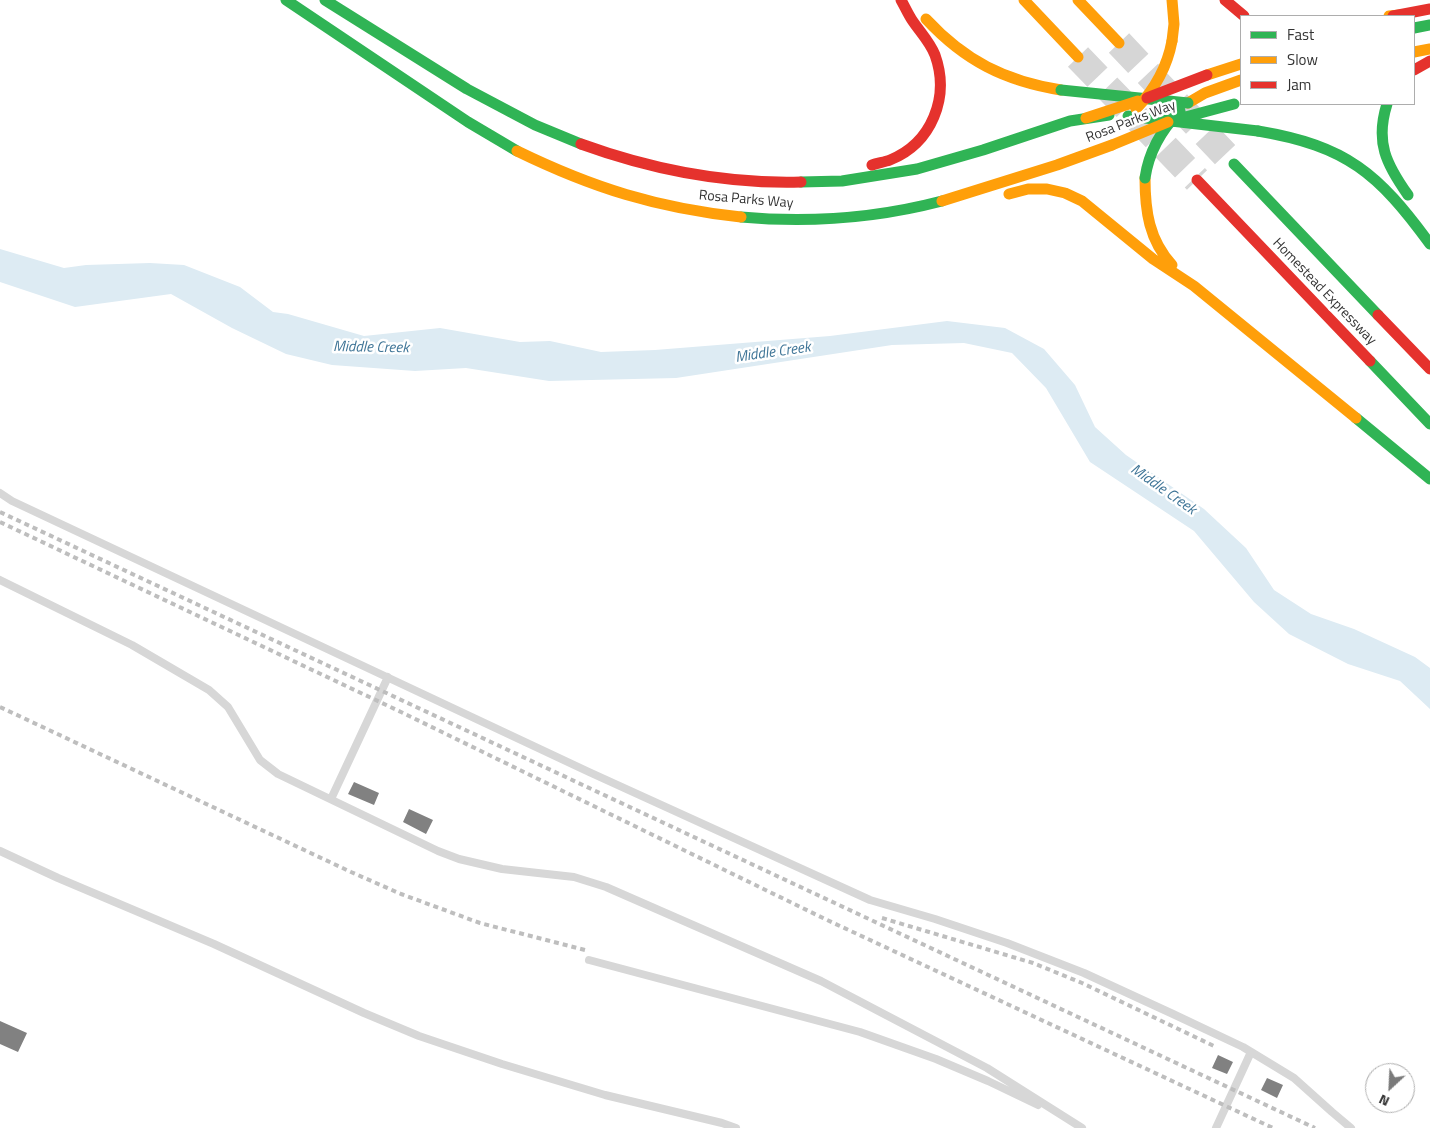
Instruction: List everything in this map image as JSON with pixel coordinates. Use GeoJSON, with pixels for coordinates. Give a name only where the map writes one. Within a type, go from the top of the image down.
{"type":"FeatureCollection","features":[{"type":"Feature","properties":{"kind":"main road","name":"Rosa Parks Way"},"geometry":{"type":"LineString","coordinates":[[286,0],[476,127],[516,151],[558,171],[601,188],[645,201],[690,211],[730,216],[814,219],[908,209],[953,199],[1112,145],[1170,122],[1238,103]]}},
{"type":"Feature","properties":{"kind":"main road","name":"Rosa Parks Way"},"geometry":{"type":"LineString","coordinates":[[325,0],[487,101],[536,125],[572,140],[630,159],[722,178],[807,182],[846,180],[892,174],[952,160],[1086,118],[1240,64]]}},
{"type":"Feature","properties":{"kind":"main road"},"geometry":{"type":"LineString","coordinates":[[857,166],[887,162],[906,153],[927,133],[938,109],[941,86],[937,62],[931,47],[911,19],[901,0]]}},
{"type":"Feature","properties":{"kind":"main road"},"geometry":{"type":"LineString","coordinates":[[911,0],[945,40],[972,60],[989,70],[1013,80],[1039,87],[1188,104],[1238,103]]}},
{"type":"Feature","properties":{"kind":"main road"},"geometry":{"type":"LineString","coordinates":[[1024,0],[1078,57]]}},
{"type":"Feature","properties":{"kind":"main road"},"geometry":{"type":"LineString","coordinates":[[1078,0],[1119,43]]}},
{"type":"Feature","properties":{"kind":"main road"},"geometry":{"type":"LineString","coordinates":[[1125,119],[1146,98],[1165,69],[1174,24],[1172,0]]}},
{"type":"Feature","properties":{"kind":"main road"},"geometry":{"type":"LineString","coordinates":[[1225,0],[1243,15]]}},
{"type":"Feature","properties":{"kind":"main road"},"geometry":{"type":"LineString","coordinates":[[1399,15],[1430,9]]}},
{"type":"Feature","properties":{"kind":"main road"},"geometry":{"type":"LineString","coordinates":[[1415,28],[1430,25]]}},
{"type":"Feature","properties":{"kind":"main road"},"geometry":{"type":"LineString","coordinates":[[1415,52],[1430,49]]}},
{"type":"Feature","properties":{"kind":"main road"},"geometry":{"type":"LineString","coordinates":[[1415,69],[1430,61]]}},
{"type":"Feature","properties":{"kind":"main road"},"geometry":{"type":"LineString","coordinates":[[1240,80],[1205,93],[1188,104],[1170,122],[1153,148],[1145,178],[1145,202],[1154,238],[1167,260],[1194,286],[1430,478]]}},
{"type":"Feature","properties":{"kind":"main road"},"geometry":{"type":"LineString","coordinates":[[1388,105],[1383,118],[1382,130],[1384,153],[1392,173],[1414,204]]}},
{"type":"Feature","properties":{"kind":"main road"},"geometry":{"type":"LineString","coordinates":[[1086,118],[1108,115],[1125,119],[1258,131],[1280,134],[1309,142],[1350,160],[1385,188],[1430,244]]}},
{"type":"Feature","properties":{"kind":"main road","name":"Homestead Expressway"},"geometry":{"type":"LineString","coordinates":[[1234,164],[1430,369]]}},
{"type":"Feature","properties":{"kind":"main road"},"geometry":{"type":"LineString","coordinates":[[722,178],[793,170]]}},
{"type":"Feature","properties":{"kind":"main road","name":"Homestead Expressway"},"geometry":{"type":"LineString","coordinates":[[1197,180],[1430,424]]}},
{"type":"Feature","properties":{"kind":"main road"},"geometry":{"type":"LineString","coordinates":[[995,198],[1022,190],[1037,188],[1052,189],[1071,195],[1088,206],[1153,259],[1194,286]]}},
{"type":"Feature","properties":{"kind":"main road"},"geometry":{"type":"LineString","coordinates":[[690,211],[754,206]]}},
{"type":"Feature","properties":{"kind":"main road"},"geometry":{"type":"LineString","coordinates":[[862,215],[917,219]]}},
{"type":"Feature","properties":{"kind":"lane"},"geometry":{"type":"LineString","coordinates":[[0,493],[12,501],[598,776],[870,900],[1007,943],[1084,973],[1251,1052],[1294,1078],[1351,1128]]}},
{"type":"Feature","properties":{"kind":"lane"},"geometry":{"type":"LineString","coordinates":[[0,580],[132,645],[209,690],[228,707],[260,760],[278,774],[438,851],[459,859],[502,869],[574,877],[606,887],[821,981],[987,1068],[1080,1128]]}},
{"type":"Feature","properties":{"kind":"lane"},"geometry":{"type":"LineString","coordinates":[[331,799],[388,677]]}},
{"type":"Feature","properties":{"kind":"lane"},"geometry":{"type":"LineString","coordinates":[[0,851],[419,1036],[502,1064],[606,1095],[736,1128]]}},
{"type":"Feature","properties":{"kind":"lane"},"geometry":{"type":"LineString","coordinates":[[589,960],[860,1032],[936,1059],[988,1081],[1080,1128]]}},
{"type":"Feature","properties":{"kind":"lane"},"geometry":{"type":"LineString","coordinates":[[1216,1128],[1251,1052]]}},
{"type":"Feature","properties":{"kind":"water","name":"Middle Creek"},"geometry":{"type":"Polygon","coordinates":[[[0,249],[64,268],[86,265],[150,263],[184,265],[240,287],[273,312],[288,314],[364,336],[440,328],[520,342],[550,341],[601,352],[655,350],[830,336],[947,321],[1005,328],[1044,349],[1075,385],[1095,427],[1126,455],[1204,509],[1246,548],[1274,590],[1311,614],[1354,629],[1415,657],[1430,668],[1430,709],[1400,681],[1348,664],[1289,634],[1254,602],[1194,531],[1090,462],[1046,388],[1012,353],[964,343],[892,345],[676,378],[549,381],[466,368],[415,371],[332,365],[286,354],[232,328],[171,294],[75,307],[0,282],[0,249]]]}},
{"type":"Feature","properties":{"kind":"building"},"geometry":{"type":"Polygon","coordinates":[[[354,782],[379,793],[374,805],[348,794],[354,782]]]}},
{"type":"Feature","properties":{"kind":"building"},"geometry":{"type":"Polygon","coordinates":[[[409,809],[433,820],[426,834],[403,822],[409,809]]]}},
{"type":"Feature","properties":{"kind":"building"},"geometry":{"type":"Polygon","coordinates":[[[0,1021],[27,1033],[18,1052],[0,1044],[0,1021]]]}},
{"type":"Feature","properties":{"kind":"building"},"geometry":{"type":"Polygon","coordinates":[[[1218,1055],[1233,1062],[1227,1074],[1212,1068],[1218,1055]]]}},
{"type":"Feature","properties":{"kind":"building"},"geometry":{"type":"Polygon","coordinates":[[[1267,1078],[1283,1085],[1277,1098],[1261,1090],[1267,1078]]]}},
{"type":"Feature","properties":{"kind":"tunnel"},"geometry":{"type":"LineString","coordinates":[[1119,43],[1234,164]]}},
{"type":"Feature","properties":{"kind":"tunnel"},"geometry":{"type":"LineString","coordinates":[[1078,57],[1197,180]]}},
{"type":"Feature","properties":{"kind":"railway"},"geometry":{"type":"LineString","coordinates":[[0,512],[1315,1128]]}},
{"type":"Feature","properties":{"kind":"railway"},"geometry":{"type":"LineString","coordinates":[[0,522],[401,712],[825,919],[1273,1128]]}},
{"type":"Feature","properties":{"kind":"railway"},"geometry":{"type":"LineString","coordinates":[[0,707],[401,894],[480,923],[585,950]]}},
{"type":"Feature","properties":{"kind":"railway"},"geometry":{"type":"LineString","coordinates":[[882,918],[1033,963],[1082,983],[1216,1047]]}},
{"type":"Feature","properties":{"kind":"traffic: fast"},"geometry":{"type":"LineString","coordinates":[[286,0],[468,122],[517,151]]}},
{"type":"Feature","properties":{"kind":"traffic: fast"},"geometry":{"type":"LineString","coordinates":[[325,0],[467,89],[535,125],[581,144]]}},
{"type":"Feature","properties":{"kind":"traffic: fast"},"geometry":{"type":"LineString","coordinates":[[1415,28],[1430,25]]}},
{"type":"Feature","properties":{"kind":"traffic: fast"},"geometry":{"type":"LineString","coordinates":[[1061,90],[1188,103]]}},
{"type":"Feature","properties":{"kind":"traffic: fast"},"geometry":{"type":"LineString","coordinates":[[1178,119],[1234,104]]}},
{"type":"Feature","properties":{"kind":"traffic: fast"},"geometry":{"type":"LineString","coordinates":[[1387,105],[1382,130],[1385,152],[1394,173],[1408,195]]}},
{"type":"Feature","properties":{"kind":"traffic: fast"},"geometry":{"type":"LineString","coordinates":[[1145,178],[1149,159],[1157,142],[1167,126],[1180,111]]}},
{"type":"Feature","properties":{"kind":"traffic: fast"},"geometry":{"type":"LineString","coordinates":[[801,182],[842,181],[917,169],[983,150],[1070,121],[1109,115]]}},
{"type":"Feature","properties":{"kind":"traffic: fast"},"geometry":{"type":"LineString","coordinates":[[1128,116],[1258,131]]}},
{"type":"Feature","properties":{"kind":"traffic: fast"},"geometry":{"type":"LineString","coordinates":[[1258,131],[1289,137],[1315,145],[1338,155],[1358,167],[1394,198],[1430,244]]}},
{"type":"Feature","properties":{"kind":"traffic: fast"},"geometry":{"type":"LineString","coordinates":[[1234,164],[1378,315]]}},
{"type":"Feature","properties":{"kind":"traffic: fast"},"geometry":{"type":"LineString","coordinates":[[741,217],[766,219],[842,218],[892,212],[942,201]]}},
{"type":"Feature","properties":{"kind":"traffic: fast"},"geometry":{"type":"LineString","coordinates":[[1370,361],[1430,424]]}},
{"type":"Feature","properties":{"kind":"traffic: fast"},"geometry":{"type":"LineString","coordinates":[[1356,418],[1430,479]]}},
{"type":"Feature","properties":{"kind":"traffic: slow"},"geometry":{"type":"LineString","coordinates":[[1024,0],[1078,57]]}},
{"type":"Feature","properties":{"kind":"traffic: slow"},"geometry":{"type":"LineString","coordinates":[[1078,0],[1119,43]]}},
{"type":"Feature","properties":{"kind":"traffic: slow"},"geometry":{"type":"LineString","coordinates":[[1172,0],[1174,24],[1172,41]]}},
{"type":"Feature","properties":{"kind":"traffic: slow"},"geometry":{"type":"LineString","coordinates":[[926,19],[956,47],[987,67],[1022,81],[1061,90]]}},
{"type":"Feature","properties":{"kind":"traffic: slow"},"geometry":{"type":"LineString","coordinates":[[1136,109],[1149,94],[1159,78],[1167,60],[1172,41]]}},
{"type":"Feature","properties":{"kind":"traffic: slow"},"geometry":{"type":"LineString","coordinates":[[1415,52],[1430,49]]}},
{"type":"Feature","properties":{"kind":"traffic: slow"},"geometry":{"type":"LineString","coordinates":[[1207,75],[1240,64]]}},
{"type":"Feature","properties":{"kind":"traffic: slow"},"geometry":{"type":"LineString","coordinates":[[1188,103],[1205,93],[1240,80]]}},
{"type":"Feature","properties":{"kind":"traffic: slow"},"geometry":{"type":"LineString","coordinates":[[1086,118],[1138,101]]}},
{"type":"Feature","properties":{"kind":"traffic: slow"},"geometry":{"type":"LineString","coordinates":[[1112,145],[1168,122]]}},
{"type":"Feature","properties":{"kind":"traffic: slow"},"geometry":{"type":"LineString","coordinates":[[942,201],[1057,165],[1112,145]]}},
{"type":"Feature","properties":{"kind":"traffic: slow"},"geometry":{"type":"LineString","coordinates":[[517,151],[572,176],[653,202],[741,217]]}},
{"type":"Feature","properties":{"kind":"traffic: slow"},"geometry":{"type":"LineString","coordinates":[[1145,178],[1147,213],[1153,235],[1158,246],[1172,265]]}},
{"type":"Feature","properties":{"kind":"traffic: slow"},"geometry":{"type":"LineString","coordinates":[[1009,194],[1028,189],[1047,189],[1065,193],[1082,201],[1153,259],[1194,286],[1356,418]]}},
{"type":"Feature","properties":{"kind":"traffic: jam"},"geometry":{"type":"LineString","coordinates":[[872,165],[890,160],[905,152],[917,142],[927,130],[934,117],[938,102],[940,87],[939,71],[935,55],[901,0]]}},
{"type":"Feature","properties":{"kind":"traffic: jam"},"geometry":{"type":"LineString","coordinates":[[1225,0],[1243,15]]}},
{"type":"Feature","properties":{"kind":"traffic: jam"},"geometry":{"type":"LineString","coordinates":[[1398,15],[1430,9]]}},
{"type":"Feature","properties":{"kind":"traffic: jam"},"geometry":{"type":"LineString","coordinates":[[1415,69],[1430,61]]}},
{"type":"Feature","properties":{"kind":"traffic: jam"},"geometry":{"type":"LineString","coordinates":[[1147,98],[1207,75]]}},
{"type":"Feature","properties":{"kind":"traffic: jam"},"geometry":{"type":"LineString","coordinates":[[581,144],[634,161],[689,173],[745,180],[801,182]]}},
{"type":"Feature","properties":{"kind":"traffic: jam"},"geometry":{"type":"LineString","coordinates":[[1197,180],[1370,361]]}},
{"type":"Feature","properties":{"kind":"traffic: jam"},"geometry":{"type":"LineString","coordinates":[[1378,315],[1430,369]]}}]}
